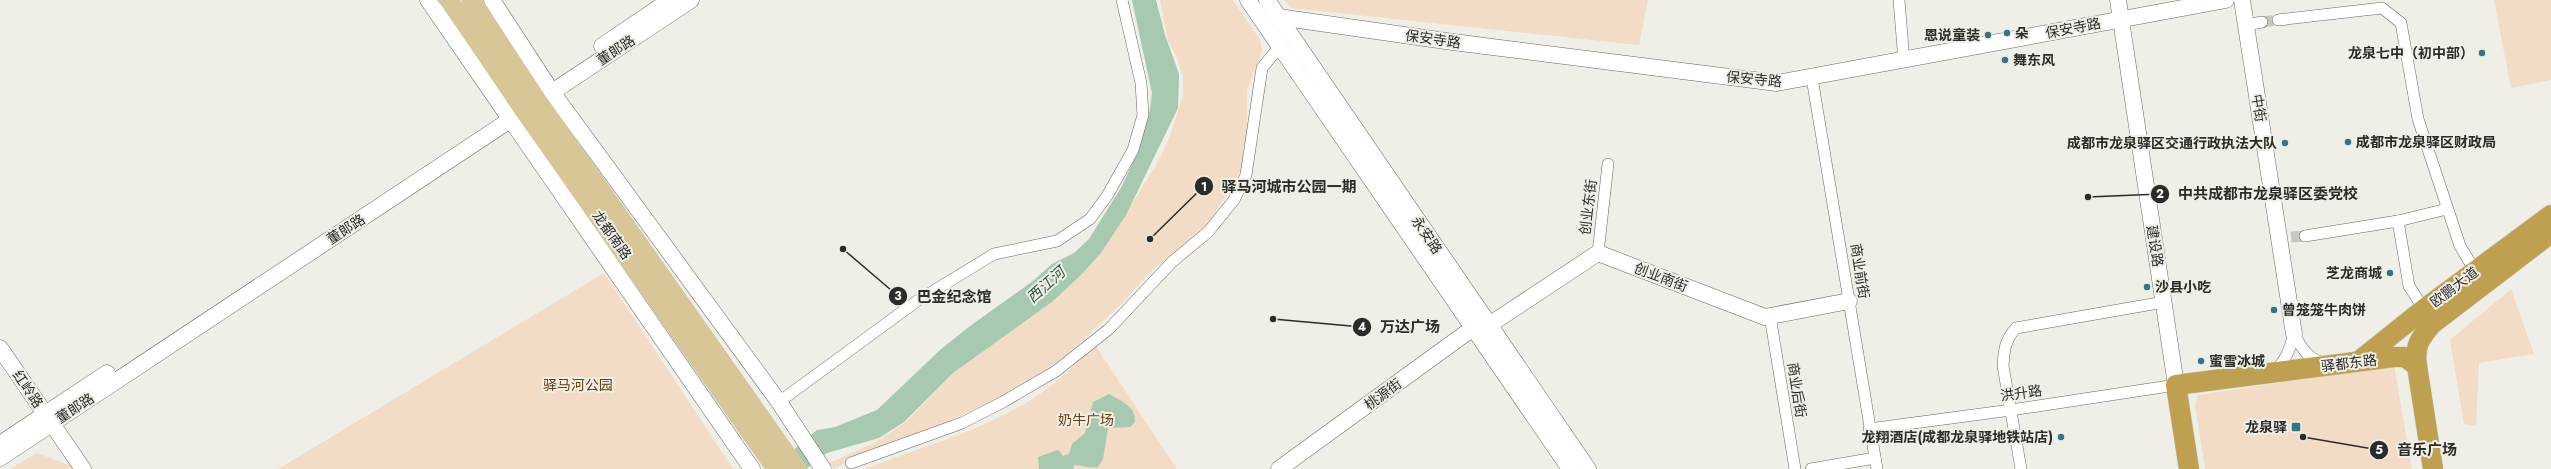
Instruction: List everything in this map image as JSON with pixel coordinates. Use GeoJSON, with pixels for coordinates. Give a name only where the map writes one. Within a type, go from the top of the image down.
{"type":"FeatureCollection","features":[{"type":"Feature","properties":{"kind":"highway","name":"欧鹏大道"},"geometry":{"type":"LineString","coordinates":[[2359,361],[2424,309],[2551,215]]}},
{"type":"Feature","properties":{"kind":"highway","name":"欧鹏大道"},"geometry":{"type":"LineString","coordinates":[[2417,366],[2415,353],[2418,341],[2432,324],[2551,233]]}},
{"type":"Feature","properties":{"kind":"highway","name":"驿都东路"},"geometry":{"type":"LineString","coordinates":[[2176,385],[2359,361],[2404,357],[2417,366]]}},
{"type":"Feature","properties":{"kind":"highway"},"geometry":{"type":"LineString","coordinates":[[2417,366],[2433,469]]}},
{"type":"Feature","properties":{"kind":"highway","name":"建设路"},"geometry":{"type":"LineString","coordinates":[[2176,385],[2189,469]]}},
{"type":"Feature","properties":{"kind":"main road","name":"龙都南路"},"geometry":{"type":"LineString","coordinates":[[449,0],[528,101],[769,444],[797,469]]}},
{"type":"Feature","properties":{"kind":"main road","name":"龙都南路"},"geometry":{"type":"LineString","coordinates":[[471,0],[528,101]]}},
{"type":"Feature","properties":{"kind":"main road","name":"龙都南路"},"geometry":{"type":"LineString","coordinates":[[769,444],[776,469]]}},
{"type":"Feature","properties":{"kind":"street"},"geometry":{"type":"LineString","coordinates":[[428,0],[528,101],[779,402],[823,469]]}},
{"type":"Feature","properties":{"kind":"street"},"geometry":{"type":"LineString","coordinates":[[492,0],[528,101],[752,469]]}},
{"type":"Feature","properties":{"kind":"street","name":"董郞路"},"geometry":{"type":"LineString","coordinates":[[528,101],[670,0]]}},
{"type":"Feature","properties":{"kind":"street","name":"董郞路"},"geometry":{"type":"LineString","coordinates":[[0,458],[48,419],[528,101],[691,0]]}},
{"type":"Feature","properties":{"kind":"street"},"geometry":{"type":"LineString","coordinates":[[779,402],[918,301],[994,254],[1058,241],[1090,219],[1107,196],[1133,150],[1143,115],[1141,83],[1122,0]]}},
{"type":"Feature","properties":{"kind":"street"},"geometry":{"type":"LineString","coordinates":[[1248,0],[1570,469]]}},
{"type":"Feature","properties":{"kind":"street","name":"永安路"},"geometry":{"type":"LineString","coordinates":[[1267,0],[1588,469]]}},
{"type":"Feature","properties":{"kind":"street"},"geometry":{"type":"LineString","coordinates":[[1899,0],[1904,61]]}},
{"type":"Feature","properties":{"kind":"street","name":"建设路"},"geometry":{"type":"LineString","coordinates":[[2118,0],[2176,385]]}},
{"type":"Feature","properties":{"kind":"street","name":"保安寺路"},"geometry":{"type":"LineString","coordinates":[[1278,17],[1454,42],[1769,82],[1812,78],[2226,0]]}},
{"type":"Feature","properties":{"kind":"street","name":"中街"},"geometry":{"type":"LineString","coordinates":[[2242,0],[2285,238],[2294,334]]}},
{"type":"Feature","properties":{"kind":"street"},"geometry":{"type":"LineString","coordinates":[[2278,20],[2382,8],[2401,23],[2418,119],[2460,246],[2474,271]]}},
{"type":"Feature","properties":{"kind":"street"},"geometry":{"type":"LineString","coordinates":[[2246,25],[2262,22]]}},
{"type":"Feature","properties":{"kind":"street"},"geometry":{"type":"LineString","coordinates":[[851,463],[962,423],[1003,402],[1056,371],[1109,329],[1172,262],[1208,232],[1234,200],[1246,175],[1262,68],[1280,46]]}},
{"type":"Feature","properties":{"kind":"street","name":"商业前街"},"geometry":{"type":"LineString","coordinates":[[1812,78],[1876,464]]}},
{"type":"Feature","properties":{"kind":"street","name":"创业东街"},"geometry":{"type":"LineString","coordinates":[[1598,253],[1608,164]]}},
{"type":"Feature","properties":{"kind":"street"},"geometry":{"type":"LineString","coordinates":[[2305,236],[2398,221],[2447,209]]}},
{"type":"Feature","properties":{"kind":"street"},"geometry":{"type":"LineString","coordinates":[[2398,221],[2409,286],[2424,309]]}},
{"type":"Feature","properties":{"kind":"street"},"geometry":{"type":"LineString","coordinates":[[1489,325],[1598,253]]}},
{"type":"Feature","properties":{"kind":"street","name":"创业南街"},"geometry":{"type":"LineString","coordinates":[[1598,253],[1765,317],[1849,301]]}},
{"type":"Feature","properties":{"kind":"street"},"geometry":{"type":"LineString","coordinates":[[2021,469],[2004,366],[2004,350],[2007,338],[2016,328],[2164,302]]}},
{"type":"Feature","properties":{"kind":"street","name":"商业后街"},"geometry":{"type":"LineString","coordinates":[[1770,316],[1795,469]]}},
{"type":"Feature","properties":{"kind":"street","name":"桃源街"},"geometry":{"type":"LineString","coordinates":[[1279,469],[1473,328],[1489,325]]}},
{"type":"Feature","properties":{"kind":"street"},"geometry":{"type":"LineString","coordinates":[[2294,334],[2308,356],[2317,362],[2335,364]]}},
{"type":"Feature","properties":{"kind":"street"},"geometry":{"type":"LineString","coordinates":[[2274,372],[2283,363],[2290,351],[2294,334]]}},
{"type":"Feature","properties":{"kind":"street","name":"红岭路"},"geometry":{"type":"LineString","coordinates":[[0,348],[83,469]]}},
{"type":"Feature","properties":{"kind":"street","name":"洪升路"},"geometry":{"type":"LineString","coordinates":[[1869,429],[2011,410],[2176,385]]}},
{"type":"Feature","properties":{"kind":"street","name":"董郞路"},"geometry":{"type":"LineString","coordinates":[[0,444],[48,419]]}},
{"type":"Feature","properties":{"kind":"street"},"geometry":{"type":"LineString","coordinates":[[1811,469],[1876,464]]}},
{"type":"Feature","properties":{"kind":"green space"},"geometry":{"type":"Polygon","coordinates":[[[1160,0],[1233,0],[1260,40],[1262,51],[1247,90],[1247,129],[1241,171],[1207,225],[1147,275],[1124,301],[1067,355],[1011,393],[918,435],[862,453],[834,469],[829,463],[876,442],[906,422],[953,373],[1052,302],[1081,275],[1101,253],[1155,167],[1170,136],[1183,95],[1183,76],[1176,56],[1168,41],[1160,0]]]}},
{"type":"Feature","properties":{"kind":"green space"},"geometry":{"type":"Polygon","coordinates":[[[1285,0],[1648,0],[1639,45],[1291,8],[1285,0]]]}},
{"type":"Feature","properties":{"kind":"green space"},"geometry":{"type":"Polygon","coordinates":[[[2494,0],[2551,0],[2551,80],[2511,88],[2494,0]]]}},
{"type":"Feature","properties":{"kind":"green space","name":"驿马河公园"},"geometry":{"type":"Polygon","coordinates":[[[604,273],[733,469],[278,469],[604,273]]]}},
{"type":"Feature","properties":{"kind":"green space"},"geometry":{"type":"Polygon","coordinates":[[[2511,289],[2534,354],[2479,363],[2476,426],[2464,424],[2450,340],[2511,289]]]}},
{"type":"Feature","properties":{"kind":"green space","name":"奶牛广场"},"geometry":{"type":"Polygon","coordinates":[[[1095,345],[1177,469],[865,469],[978,427],[1021,406],[1055,382],[1095,345]]]}},
{"type":"Feature","properties":{"kind":"green space"},"geometry":{"type":"Polygon","coordinates":[[[2394,365],[2412,469],[2205,469],[2195,405],[2198,395],[2394,365]]]}},
{"type":"Feature","properties":{"kind":"green space"},"geometry":{"type":"Polygon","coordinates":[[[36,453],[75,467],[76,469],[10,469],[36,453]]]}},
{"type":"Feature","properties":{"kind":"water","name":"西江河"},"geometry":{"type":"Polygon","coordinates":[[[1132,0],[1156,0],[1165,35],[1179,74],[1178,108],[1126,215],[1101,253],[1081,275],[1052,302],[953,373],[904,422],[879,438],[827,453],[806,469],[771,469],[817,430],[835,427],[877,410],[940,350],[970,326],[1033,281],[1052,264],[1074,253],[1089,239],[1122,186],[1139,149],[1150,110],[1152,93],[1132,0]]]}},
{"type":"Feature","properties":{"kind":"water"},"geometry":{"type":"Polygon","coordinates":[[[1109,394],[1130,408],[1135,416],[1135,422],[1130,427],[1108,428],[1103,459],[1098,467],[1092,468],[1074,465],[1073,469],[1039,469],[1038,457],[1058,450],[1063,456],[1069,454],[1072,444],[1085,433],[1093,402],[1109,394]]]}},
{"type":"Feature","properties":{"kind":"tunnel"},"geometry":{"type":"LineString","coordinates":[[2262,22],[2278,20]]}},
{"type":"Feature","properties":{"kind":"tunnel"},"geometry":{"type":"LineString","coordinates":[[2291,237],[2305,236]]}},
{"type":"Feature","properties":{"kind":"place","name":"朵"},"geometry":{"type":"Point","coordinates":[2007,33]}},
{"type":"Feature","properties":{"kind":"place","name":"恩说童装"},"geometry":{"type":"Point","coordinates":[1988,35]}},
{"type":"Feature","properties":{"kind":"place","name":"龙泉七中（初中部）"},"geometry":{"type":"Point","coordinates":[2482,53]}},
{"type":"Feature","properties":{"kind":"place","name":"舞东风"},"geometry":{"type":"Point","coordinates":[2005,60]}},
{"type":"Feature","properties":{"kind":"place","name":"成都市龙泉驿区财政局"},"geometry":{"type":"Point","coordinates":[2348,142]}},
{"type":"Feature","properties":{"kind":"place","name":"成都市龙泉驿区交通行政执法大队"},"geometry":{"type":"Point","coordinates":[2285,143]}},
{"type":"Feature","properties":{"kind":"place","name":"中共成都市龙泉驿区委党校"},"geometry":{"type":"Point","coordinates":[2088,197]}},
{"type":"Feature","properties":{"kind":"place","name":"驿马河城市公园一期"},"geometry":{"type":"Point","coordinates":[1150,239]}},
{"type":"Feature","properties":{"kind":"place","name":"巴金纪念馆"},"geometry":{"type":"Point","coordinates":[843,249]}},
{"type":"Feature","properties":{"kind":"place","name":"芝龙商城"},"geometry":{"type":"Point","coordinates":[2390,273]}},
{"type":"Feature","properties":{"kind":"place","name":"沙县小吃"},"geometry":{"type":"Point","coordinates":[2147,287]}},
{"type":"Feature","properties":{"kind":"place","name":"曾笼笼牛肉饼"},"geometry":{"type":"Point","coordinates":[2274,310]}},
{"type":"Feature","properties":{"kind":"place","name":"万达广场"},"geometry":{"type":"Point","coordinates":[1273,319]}},
{"type":"Feature","properties":{"kind":"place","name":"蜜雪冰城"},"geometry":{"type":"Point","coordinates":[2201,361]}},
{"type":"Feature","properties":{"kind":"place","name":"龙泉驿"},"geometry":{"type":"Point","coordinates":[2296,427]}},
{"type":"Feature","properties":{"kind":"place","name":"龙翔酒店(成都龙泉驿地铁站店)"},"geometry":{"type":"Point","coordinates":[2061,437]}},
{"type":"Feature","properties":{"kind":"place","name":"音乐广场"},"geometry":{"type":"Point","coordinates":[2303,437]}}]}
